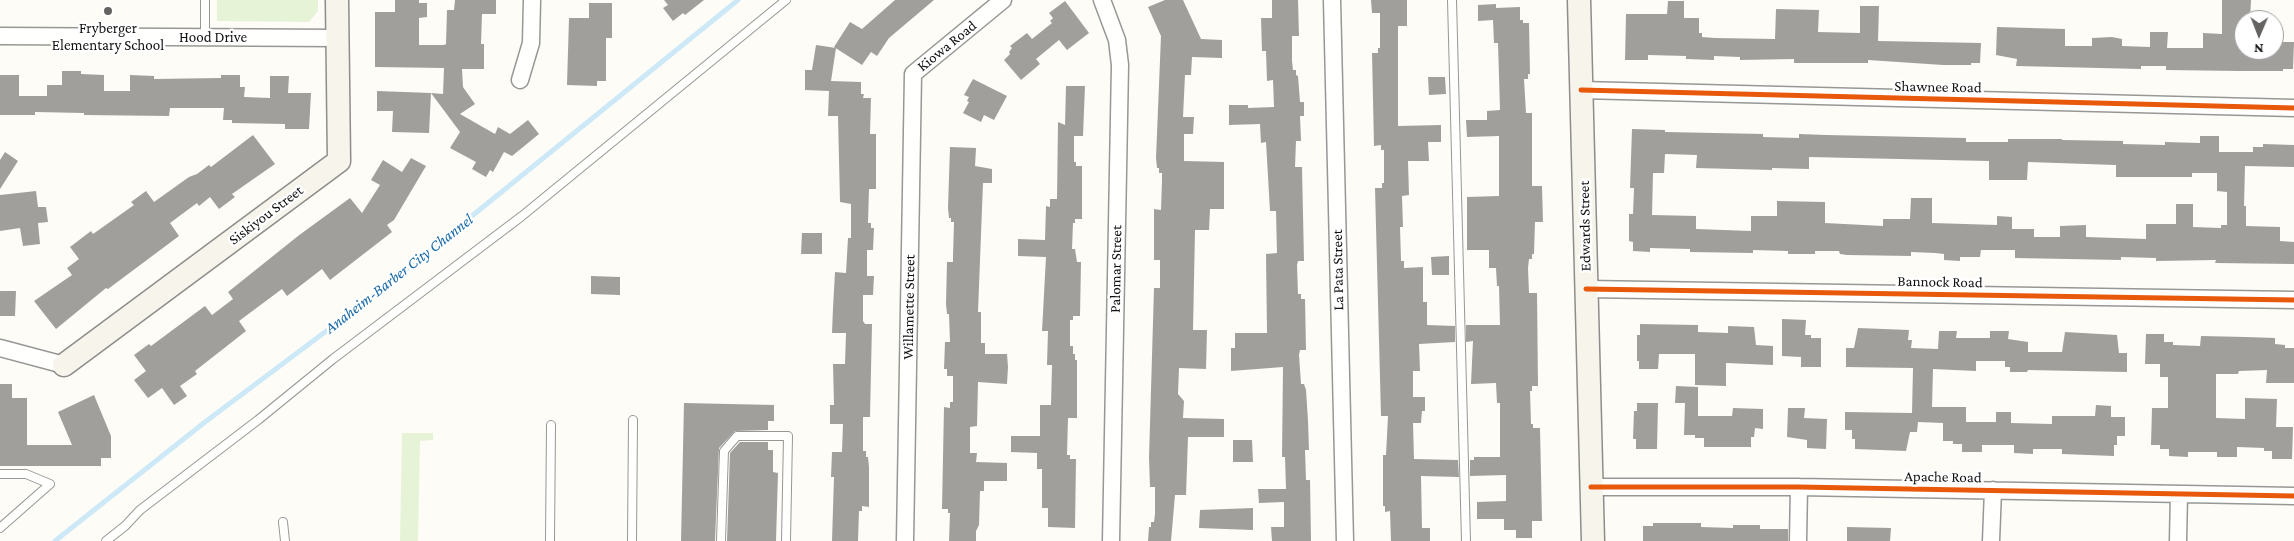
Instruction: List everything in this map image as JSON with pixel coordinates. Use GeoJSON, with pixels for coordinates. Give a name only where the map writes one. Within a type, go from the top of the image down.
{"type":"FeatureCollection","features":[{"type":"Feature","properties":{"kind":"street","name":"Siskiyou Street"},"geometry":{"type":"LineString","coordinates":[[64,365],[339,161],[337,0]]}},
{"type":"Feature","properties":{"kind":"street"},"geometry":{"type":"LineString","coordinates":[[520,80],[531,43],[532,0]]}},
{"type":"Feature","properties":{"kind":"street","name":"Kiowa Road"},"geometry":{"type":"LineString","coordinates":[[913,74],[1004,0]]}},
{"type":"Feature","properties":{"kind":"street","name":"Palomar Street"},"geometry":{"type":"LineString","coordinates":[[1102,0],[1117,40],[1120,65],[1111,541]]}},
{"type":"Feature","properties":{"kind":"street","name":"La Pata Street"},"geometry":{"type":"LineString","coordinates":[[1332,0],[1345,541]]}},
{"type":"Feature","properties":{"kind":"street","name":"Edwards Street"},"geometry":{"type":"LineString","coordinates":[[1579,0],[1593,541]]}},
{"type":"Feature","properties":{"kind":"street","name":"Hood Drive"},"geometry":{"type":"LineString","coordinates":[[0,36],[337,38]]}},
{"type":"Feature","properties":{"kind":"street","name":"Willamette Street"},"geometry":{"type":"LineString","coordinates":[[905,541],[913,74]]}},
{"type":"Feature","properties":{"kind":"street","name":"Shawnee Road"},"geometry":{"type":"LineString","coordinates":[[1581,90],[2294,108]]}},
{"type":"Feature","properties":{"kind":"street","name":"Bannock Road"},"geometry":{"type":"LineString","coordinates":[[1586,289],[2294,300]]}},
{"type":"Feature","properties":{"kind":"street"},"geometry":{"type":"LineString","coordinates":[[0,348],[64,365]]}},
{"type":"Feature","properties":{"kind":"street"},"geometry":{"type":"LineString","coordinates":[[1798,541],[1799,486]]}},
{"type":"Feature","properties":{"kind":"street","name":"Apache Road"},"geometry":{"type":"LineString","coordinates":[[1591,487],[1799,486],[2294,496]]}},
{"type":"Feature","properties":{"kind":"street"},"geometry":{"type":"LineString","coordinates":[[1991,541],[1993,490]]}},
{"type":"Feature","properties":{"kind":"street"},"geometry":{"type":"LineString","coordinates":[[2178,541],[2179,494]]}},
{"type":"Feature","properties":{"kind":"lane"},"geometry":{"type":"LineString","coordinates":[[205,0],[205,37]]}},
{"type":"Feature","properties":{"kind":"lane"},"geometry":{"type":"LineString","coordinates":[[106,541],[126,526],[140,510],[258,420],[306,379],[522,216],[786,0]]}},
{"type":"Feature","properties":{"kind":"lane"},"geometry":{"type":"LineString","coordinates":[[1452,0],[1466,541]]}},
{"type":"Feature","properties":{"kind":"lane"},"geometry":{"type":"LineString","coordinates":[[632,541],[633,420]]}},
{"type":"Feature","properties":{"kind":"lane"},"geometry":{"type":"LineString","coordinates":[[550,541],[551,425]]}},
{"type":"Feature","properties":{"kind":"lane"},"geometry":{"type":"LineString","coordinates":[[722,541],[724,451],[737,436],[788,436],[786,541]]}},
{"type":"Feature","properties":{"kind":"lane"},"geometry":{"type":"LineString","coordinates":[[0,474],[26,474],[50,484],[0,528]]}},
{"type":"Feature","properties":{"kind":"lane"},"geometry":{"type":"LineString","coordinates":[[283,522],[285,541]]}},
{"type":"Feature","properties":{"kind":"green space"},"geometry":{"type":"Polygon","coordinates":[[[217,0],[318,0],[318,11],[309,22],[217,21],[217,0]]]}},
{"type":"Feature","properties":{"kind":"green space"},"geometry":{"type":"Polygon","coordinates":[[[402,433],[433,433],[433,440],[420,441],[418,541],[400,541],[402,433]]]}},
{"type":"Feature","properties":{"kind":"building"},"geometry":{"type":"Polygon","coordinates":[[[395,0],[419,0],[419,3],[427,3],[427,17],[419,18],[419,45],[444,45],[446,44],[447,10],[454,10],[455,0],[496,0],[496,14],[482,14],[481,44],[484,44],[484,69],[462,69],[463,87],[475,104],[460,114],[495,134],[498,127],[510,134],[528,120],[539,134],[512,156],[504,152],[493,172],[490,170],[486,177],[472,169],[476,162],[450,148],[460,132],[431,93],[443,94],[444,68],[375,67],[375,12],[395,12],[395,0]]]}},
{"type":"Feature","properties":{"kind":"building"},"geometry":{"type":"Polygon","coordinates":[[[664,0],[704,0],[685,15],[683,13],[673,21],[663,8],[668,5],[664,0]]]}},
{"type":"Feature","properties":{"kind":"building"},"geometry":{"type":"Polygon","coordinates":[[[895,0],[934,0],[889,38],[877,56],[871,52],[862,65],[834,47],[850,22],[862,29],[895,0]]]}},
{"type":"Feature","properties":{"kind":"building"},"geometry":{"type":"Polygon","coordinates":[[[1165,0],[1183,0],[1201,39],[1222,40],[1222,58],[1192,57],[1191,75],[1185,75],[1183,117],[1194,117],[1193,134],[1184,134],[1184,161],[1224,162],[1224,209],[1210,209],[1209,230],[1195,230],[1193,330],[1207,330],[1206,369],[1179,368],[1178,394],[1184,401],[1183,418],[1224,419],[1224,437],[1188,437],[1186,495],[1175,495],[1171,541],[1148,541],[1149,527],[1151,527],[1151,522],[1154,522],[1155,514],[1155,487],[1150,487],[1149,458],[1154,288],[1160,288],[1160,260],[1154,260],[1154,209],[1161,210],[1162,173],[1159,173],[1159,168],[1157,168],[1156,158],[1161,36],[1148,7],[1165,0]]]}},
{"type":"Feature","properties":{"kind":"building"},"geometry":{"type":"Polygon","coordinates":[[[1272,0],[1298,0],[1299,36],[1292,36],[1292,61],[1293,70],[1296,70],[1296,75],[1298,76],[1300,102],[1304,102],[1304,116],[1300,116],[1301,141],[1296,141],[1295,167],[1302,167],[1304,261],[1298,261],[1297,265],[1298,294],[1301,294],[1301,299],[1305,299],[1306,350],[1300,350],[1299,355],[1301,384],[1304,384],[1306,390],[1308,421],[1309,450],[1305,450],[1306,480],[1310,480],[1311,541],[1272,541],[1271,527],[1284,527],[1284,502],[1259,503],[1258,489],[1286,489],[1285,457],[1282,457],[1283,367],[1231,371],[1231,348],[1235,348],[1235,333],[1267,333],[1266,254],[1277,253],[1276,211],[1270,211],[1266,142],[1261,143],[1260,124],[1229,125],[1229,105],[1248,105],[1248,108],[1274,107],[1273,80],[1267,81],[1266,51],[1262,51],[1261,18],[1272,18],[1272,0]]]}},
{"type":"Feature","properties":{"kind":"building"},"geometry":{"type":"Polygon","coordinates":[[[1371,0],[1407,0],[1407,26],[1398,26],[1398,126],[1441,125],[1441,142],[1428,142],[1429,161],[1408,161],[1409,195],[1402,196],[1403,227],[1400,227],[1401,261],[1404,261],[1404,268],[1423,267],[1423,302],[1427,302],[1427,325],[1455,326],[1455,342],[1419,344],[1420,371],[1413,371],[1413,397],[1425,397],[1425,411],[1422,411],[1421,423],[1413,423],[1414,459],[1458,460],[1459,477],[1421,476],[1422,528],[1430,528],[1430,541],[1391,541],[1390,511],[1385,512],[1385,506],[1383,506],[1383,455],[1386,455],[1388,416],[1381,416],[1375,188],[1382,188],[1382,183],[1384,183],[1384,150],[1381,150],[1381,145],[1374,146],[1372,53],[1378,53],[1378,48],[1380,48],[1380,13],[1372,13],[1371,0]]]}},
{"type":"Feature","properties":{"kind":"building"},"geometry":{"type":"Polygon","coordinates":[[[2222,0],[2251,0],[2250,10],[2234,10],[2234,60],[2284,60],[2284,42],[2294,42],[2293,69],[2283,69],[2283,71],[2240,71],[2166,70],[2166,66],[2141,66],[2141,69],[2016,66],[2017,59],[1996,55],[1997,27],[2065,29],[2065,46],[2092,46],[2092,38],[2112,37],[2122,39],[2122,46],[2150,47],[2150,32],[2168,32],[2167,48],[2203,48],[2203,33],[2222,34],[2222,0]]]}},
{"type":"Feature","properties":{"kind":"building"},"geometry":{"type":"Polygon","coordinates":[[[1065,1],[1089,33],[1067,50],[1059,40],[1036,59],[1040,64],[1021,80],[1004,60],[1010,54],[1009,52],[1012,48],[1010,46],[1027,33],[1032,39],[1052,23],[1050,21],[1053,18],[1049,13],[1065,1]]]}},
{"type":"Feature","properties":{"kind":"building"},"geometry":{"type":"Polygon","coordinates":[[[1668,1],[1684,1],[1684,18],[1699,18],[1699,33],[1702,33],[1702,37],[1715,38],[1775,39],[1776,9],[1819,10],[1818,32],[1860,33],[1860,6],[1879,6],[1878,41],[1981,43],[1980,63],[1971,63],[1971,65],[1943,65],[1868,60],[1868,63],[1794,63],[1794,59],[1740,60],[1740,57],[1714,56],[1714,60],[1686,59],[1686,56],[1648,55],[1648,60],[1625,60],[1626,14],[1667,14],[1668,1]]]}},
{"type":"Feature","properties":{"kind":"building"},"geometry":{"type":"Polygon","coordinates":[[[589,3],[612,3],[612,38],[606,38],[606,81],[597,81],[597,86],[567,85],[569,18],[589,18],[589,3]]]}},
{"type":"Feature","properties":{"kind":"building"},"geometry":{"type":"Polygon","coordinates":[[[1496,4],[1496,8],[1520,7],[1520,20],[1523,20],[1523,23],[1529,23],[1530,74],[1528,74],[1528,79],[1524,79],[1526,113],[1532,113],[1532,186],[1542,186],[1543,222],[1535,222],[1534,254],[1532,254],[1532,259],[1529,259],[1528,268],[1529,293],[1537,293],[1538,386],[1532,386],[1532,391],[1530,391],[1531,424],[1533,424],[1533,428],[1540,428],[1542,521],[1532,521],[1532,538],[1516,538],[1516,530],[1504,530],[1504,519],[1477,519],[1477,502],[1506,501],[1506,475],[1470,476],[1470,460],[1474,460],[1474,457],[1500,457],[1500,403],[1497,403],[1496,383],[1471,384],[1473,341],[1466,342],[1466,325],[1500,325],[1499,286],[1497,286],[1496,268],[1489,268],[1489,250],[1467,250],[1467,197],[1499,196],[1499,136],[1467,137],[1466,120],[1487,120],[1487,111],[1500,110],[1498,43],[1494,43],[1493,20],[1478,21],[1478,5],[1496,4]]]}},
{"type":"Feature","properties":{"kind":"building"},"geometry":{"type":"Polygon","coordinates":[[[816,45],[836,48],[831,81],[861,82],[863,98],[871,98],[870,134],[876,134],[876,189],[869,189],[868,223],[871,223],[871,228],[874,228],[873,250],[867,250],[867,276],[874,276],[873,295],[863,295],[863,321],[865,324],[872,324],[870,417],[863,417],[863,451],[866,451],[869,467],[869,507],[862,506],[862,511],[859,511],[858,541],[832,541],[834,477],[831,477],[832,452],[842,452],[843,424],[830,424],[830,405],[834,405],[833,364],[845,364],[846,333],[832,333],[835,272],[846,273],[848,238],[851,238],[851,204],[840,202],[838,116],[828,116],[829,91],[805,90],[805,70],[812,70],[816,45]]]}},
{"type":"Feature","properties":{"kind":"building"},"geometry":{"type":"Polygon","coordinates":[[[62,71],[81,71],[81,74],[104,75],[104,91],[130,91],[130,75],[154,76],[154,79],[221,78],[221,75],[240,75],[240,87],[245,87],[244,97],[270,98],[270,76],[289,76],[288,93],[311,93],[309,129],[285,129],[285,124],[232,123],[232,120],[223,120],[224,108],[170,108],[169,116],[84,115],[84,113],[35,112],[35,115],[0,115],[0,75],[19,75],[19,96],[47,96],[47,85],[62,85],[62,71]]]}},
{"type":"Feature","properties":{"kind":"building"},"geometry":{"type":"Polygon","coordinates":[[[1428,77],[1445,77],[1446,94],[1429,95],[1428,77]]]}},
{"type":"Feature","properties":{"kind":"building"},"geometry":{"type":"Polygon","coordinates":[[[973,79],[1007,96],[994,120],[984,115],[981,122],[963,113],[969,102],[967,101],[969,97],[964,95],[973,79]]]}},
{"type":"Feature","properties":{"kind":"building"},"geometry":{"type":"Polygon","coordinates":[[[1066,86],[1085,86],[1083,136],[1074,136],[1074,162],[1076,162],[1076,166],[1082,166],[1082,219],[1075,219],[1075,223],[1073,223],[1072,249],[1075,249],[1077,262],[1081,262],[1080,316],[1073,316],[1073,320],[1070,320],[1070,346],[1073,346],[1073,354],[1075,354],[1075,360],[1077,360],[1077,418],[1068,418],[1067,455],[1070,455],[1070,459],[1076,459],[1075,528],[1048,527],[1048,508],[1042,508],[1042,469],[1037,469],[1037,453],[1011,452],[1011,436],[1040,436],[1040,405],[1051,405],[1052,365],[1047,365],[1048,331],[1042,331],[1046,257],[1018,256],[1018,239],[1045,240],[1046,206],[1050,207],[1050,199],[1057,199],[1058,122],[1065,125],[1066,86]]]}},
{"type":"Feature","properties":{"kind":"building"},"geometry":{"type":"Polygon","coordinates":[[[377,91],[431,93],[429,133],[392,132],[393,111],[377,111],[377,91]]]}},
{"type":"Feature","properties":{"kind":"building"},"geometry":{"type":"Polygon","coordinates":[[[1632,129],[1665,130],[1665,132],[1763,134],[1763,137],[1799,138],[1799,134],[1966,138],[1966,142],[2008,142],[2008,139],[2062,139],[2123,141],[2123,144],[2165,145],[2165,142],[2200,143],[2200,136],[2219,136],[2219,152],[2253,152],[2253,147],[2263,147],[2263,144],[2294,145],[2294,167],[2245,166],[2244,206],[2246,206],[2246,226],[2280,227],[2280,241],[2294,242],[2294,264],[2215,263],[2216,260],[2156,261],[2156,258],[2121,257],[2121,260],[2015,258],[2015,250],[1981,250],[1980,257],[1960,257],[1960,261],[1944,260],[1944,254],[1911,252],[1911,256],[1847,255],[1840,254],[1839,251],[1815,251],[1815,254],[1788,254],[1788,251],[1753,250],[1753,253],[1690,252],[1690,249],[1650,248],[1650,252],[1633,251],[1633,242],[1629,241],[1629,214],[1633,214],[1634,188],[1630,188],[1632,129]],[[1665,154],[1664,173],[1653,173],[1652,215],[1696,216],[1696,229],[1751,231],[1751,216],[1777,216],[1777,201],[1825,202],[1825,223],[1883,226],[1883,219],[1910,219],[1911,198],[1932,198],[1932,223],[1997,225],[1997,216],[2012,217],[2012,229],[2034,229],[2034,237],[2060,237],[2060,226],[2086,225],[2086,237],[2146,239],[2146,224],[2176,224],[2176,204],[2193,204],[2193,227],[2221,228],[2221,225],[2227,225],[2227,192],[2217,191],[2217,173],[2192,173],[2192,177],[2116,177],[2116,165],[2028,162],[2027,180],[1989,180],[1989,161],[1809,157],[1809,169],[1772,168],[1772,170],[1696,168],[1697,155],[1665,154]]]}},
{"type":"Feature","properties":{"kind":"building"},"geometry":{"type":"Polygon","coordinates":[[[253,135],[275,164],[232,194],[235,197],[219,209],[210,197],[199,206],[197,203],[170,223],[179,236],[108,289],[106,288],[56,329],[34,301],[72,275],[67,268],[79,259],[70,247],[91,231],[93,234],[134,205],[131,202],[146,191],[154,202],[189,177],[197,174],[209,165],[211,167],[253,135]]]}},
{"type":"Feature","properties":{"kind":"building"},"geometry":{"type":"Polygon","coordinates":[[[950,147],[976,148],[975,166],[992,169],[992,183],[983,183],[978,312],[981,312],[981,343],[985,343],[985,354],[1007,354],[1008,367],[1007,384],[978,382],[977,426],[970,427],[970,453],[977,453],[976,462],[1007,463],[1007,481],[984,481],[984,491],[980,491],[979,525],[976,531],[976,541],[949,541],[950,513],[948,513],[948,509],[942,509],[944,407],[950,408],[950,402],[953,402],[953,376],[947,376],[947,369],[944,369],[945,342],[950,342],[949,314],[947,314],[946,304],[947,262],[953,262],[954,222],[951,222],[951,218],[949,218],[948,208],[950,147]]]}},
{"type":"Feature","properties":{"kind":"building"},"geometry":{"type":"Polygon","coordinates":[[[5,152],[18,161],[0,189],[0,160],[5,152]]]}},
{"type":"Feature","properties":{"kind":"building"},"geometry":{"type":"Polygon","coordinates":[[[411,158],[426,166],[394,220],[387,225],[392,232],[330,280],[322,269],[287,296],[282,289],[239,321],[246,331],[195,371],[197,374],[180,386],[187,396],[174,405],[162,388],[148,398],[134,380],[146,371],[134,355],[149,344],[151,346],[205,306],[212,315],[233,299],[228,292],[298,236],[350,198],[362,213],[380,185],[371,180],[383,160],[402,172],[411,158]]]}},
{"type":"Feature","properties":{"kind":"building"},"geometry":{"type":"Polygon","coordinates":[[[36,191],[38,207],[46,207],[48,222],[38,223],[40,244],[23,246],[20,228],[0,231],[0,195],[36,191]]]}},
{"type":"Feature","properties":{"kind":"building"},"geometry":{"type":"Polygon","coordinates":[[[802,233],[822,233],[822,254],[801,254],[802,233]]]}},
{"type":"Feature","properties":{"kind":"building"},"geometry":{"type":"Polygon","coordinates":[[[1449,256],[1449,275],[1432,275],[1431,257],[1449,256]]]}},
{"type":"Feature","properties":{"kind":"building"},"geometry":{"type":"Polygon","coordinates":[[[591,276],[620,277],[620,295],[591,294],[591,276]]]}},
{"type":"Feature","properties":{"kind":"building"},"geometry":{"type":"Polygon","coordinates":[[[0,291],[16,291],[15,316],[0,316],[0,291]]]}},
{"type":"Feature","properties":{"kind":"building"},"geometry":{"type":"Polygon","coordinates":[[[1782,319],[1806,320],[1805,335],[1811,335],[1811,338],[1821,338],[1821,367],[1801,367],[1801,357],[1782,356],[1782,319]]]}},
{"type":"Feature","properties":{"kind":"building"},"geometry":{"type":"Polygon","coordinates":[[[1640,324],[1698,325],[1698,332],[1728,333],[1728,326],[1754,327],[1756,345],[1773,346],[1773,365],[1726,363],[1726,386],[1695,385],[1695,354],[1659,354],[1658,369],[1639,369],[1639,361],[1637,361],[1637,335],[1640,335],[1640,324]]]}},
{"type":"Feature","properties":{"kind":"building"},"geometry":{"type":"Polygon","coordinates":[[[1858,328],[1909,330],[1908,340],[1912,340],[1911,348],[1938,349],[1939,331],[1957,331],[1956,338],[1990,338],[1990,331],[2009,331],[2008,339],[2028,342],[2028,352],[2062,352],[2065,332],[2117,335],[2119,353],[2127,353],[2127,372],[2028,370],[2027,372],[2010,372],[2010,367],[2005,367],[2005,361],[1976,361],[1976,371],[1933,369],[1932,407],[1966,407],[1966,422],[1996,422],[1996,412],[2011,412],[2011,423],[2052,424],[2052,416],[2095,416],[2096,405],[2111,406],[2111,417],[2125,417],[2125,436],[2117,436],[2117,445],[2114,445],[2114,456],[2062,454],[2062,449],[2033,449],[2033,454],[2014,453],[2014,445],[1982,445],[1982,452],[1962,452],[1962,444],[1953,444],[1953,441],[1943,441],[1943,423],[1918,422],[1917,432],[1910,432],[1906,451],[1855,449],[1855,439],[1852,439],[1852,430],[1845,430],[1845,412],[1912,413],[1913,368],[1846,367],[1846,348],[1854,348],[1858,328]]]}},
{"type":"Feature","properties":{"kind":"building"},"geometry":{"type":"Polygon","coordinates":[[[2146,334],[2164,334],[2164,342],[2173,342],[2173,345],[2200,346],[2201,336],[2246,337],[2275,338],[2275,344],[2285,345],[2285,348],[2294,348],[2294,383],[2266,383],[2267,370],[2239,371],[2238,374],[2216,374],[2216,418],[2245,419],[2245,398],[2277,399],[2276,427],[2293,427],[2292,459],[2272,459],[2272,451],[2264,451],[2264,448],[2237,447],[2237,457],[2217,457],[2217,452],[2188,452],[2188,457],[2169,456],[2169,449],[2160,449],[2160,445],[2151,445],[2152,408],[2168,408],[2168,377],[2160,377],[2160,364],[2145,364],[2146,334]]]}},
{"type":"Feature","properties":{"kind":"building"},"geometry":{"type":"Polygon","coordinates":[[[0,384],[12,384],[12,398],[27,398],[27,445],[72,445],[58,412],[94,395],[111,436],[111,458],[101,458],[101,466],[0,466],[0,384]]]}},
{"type":"Feature","properties":{"kind":"building"},"geometry":{"type":"Polygon","coordinates":[[[1676,386],[1698,387],[1698,416],[1732,416],[1733,408],[1763,409],[1763,429],[1755,428],[1754,437],[1751,437],[1751,447],[1704,447],[1704,438],[1695,438],[1695,435],[1684,435],[1685,403],[1675,403],[1676,386]]]}},
{"type":"Feature","properties":{"kind":"building"},"geometry":{"type":"Polygon","coordinates":[[[684,403],[774,405],[774,421],[768,421],[768,430],[735,431],[719,448],[715,541],[681,541],[684,403]]]}},
{"type":"Feature","properties":{"kind":"building"},"geometry":{"type":"Polygon","coordinates":[[[1637,403],[1658,403],[1657,449],[1636,449],[1636,439],[1633,439],[1634,411],[1637,411],[1637,403]]]}},
{"type":"Feature","properties":{"kind":"building"},"geometry":{"type":"Polygon","coordinates":[[[1788,408],[1805,408],[1804,418],[1827,419],[1826,449],[1807,448],[1807,440],[1787,437],[1788,408]]]}},
{"type":"Feature","properties":{"kind":"building"},"geometry":{"type":"Polygon","coordinates":[[[1233,440],[1252,440],[1253,462],[1233,462],[1233,440]]]}},
{"type":"Feature","properties":{"kind":"building"},"geometry":{"type":"Polygon","coordinates":[[[740,442],[768,442],[768,450],[773,450],[773,472],[778,473],[776,541],[727,541],[730,453],[740,442]]]}},
{"type":"Feature","properties":{"kind":"building"},"geometry":{"type":"Polygon","coordinates":[[[1253,508],[1253,530],[1199,528],[1200,510],[1253,508]]]}},
{"type":"Feature","properties":{"kind":"building"},"geometry":{"type":"Polygon","coordinates":[[[1653,523],[1701,523],[1701,527],[1733,528],[1733,525],[1760,525],[1760,529],[1788,529],[1788,541],[1643,541],[1643,526],[1653,526],[1653,523]]]}},
{"type":"Feature","properties":{"kind":"building"},"geometry":{"type":"Polygon","coordinates":[[[1847,527],[1891,528],[1890,541],[1847,541],[1847,527]]]}},
{"type":"Feature","properties":{"kind":"waterway","name":"Anaheim-Barber City Channel"},"geometry":{"type":"LineString","coordinates":[[55,541],[205,422],[377,293],[738,0]]}},
{"type":"Feature","properties":{"kind":"cycle path"},"geometry":{"type":"LineString","coordinates":[[1581,90],[2294,108]]}},
{"type":"Feature","properties":{"kind":"cycle path"},"geometry":{"type":"LineString","coordinates":[[1586,289],[2294,300]]}},
{"type":"Feature","properties":{"kind":"cycle path"},"geometry":{"type":"LineString","coordinates":[[1591,487],[1799,487],[2294,496]]}},
{"type":"Feature","properties":{"kind":"place","name":"Fryberger Elementary School"},"geometry":{"type":"Point","coordinates":[108,11]}}]}
